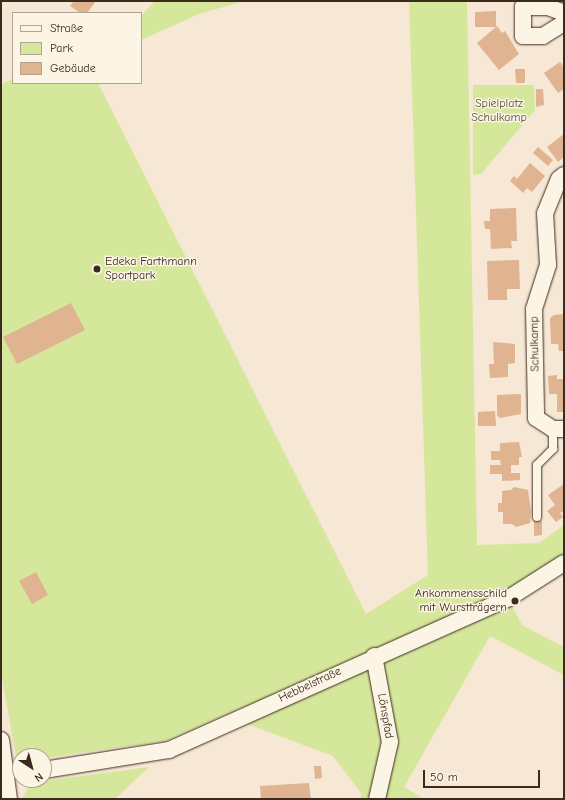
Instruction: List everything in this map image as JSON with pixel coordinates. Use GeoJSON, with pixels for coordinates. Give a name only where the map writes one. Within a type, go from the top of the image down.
{"type":"FeatureCollection","features":[{"type":"Feature","properties":{"kind":"street"},"geometry":{"type":"LineString","coordinates":[[564,13],[548,7],[523,7],[523,36],[543,36],[564,23]]}},
{"type":"Feature","properties":{"kind":"street","name":"Schulkamp"},"geometry":{"type":"LineString","coordinates":[[559,429],[536,418],[534,309],[548,265],[545,212],[559,179],[564,175]]}},
{"type":"Feature","properties":{"kind":"street","name":"Hebbelstraße"},"geometry":{"type":"LineString","coordinates":[[52,769],[169,750],[374,656],[509,598],[564,563]]}},
{"type":"Feature","properties":{"kind":"street","name":"Lönspfad"},"geometry":{"type":"LineString","coordinates":[[374,656],[390,742],[377,799]]}},
{"type":"Feature","properties":{"kind":"street"},"geometry":{"type":"LineString","coordinates":[[1,740],[9,776],[9,799]]}},
{"type":"Feature","properties":{"kind":"lane"},"geometry":{"type":"LineString","coordinates":[[537,517],[537,465],[553,449],[559,429]]}},
{"type":"Feature","properties":{"kind":"green space"},"geometry":{"type":"Polygon","coordinates":[[[155,1],[244,1],[199,14],[142,40],[142,15],[155,1]]]}},
{"type":"Feature","properties":{"kind":"green space","name":"Edeka Farthmann Sportpark"},"geometry":{"type":"Polygon","coordinates":[[[409,1],[467,1],[477,545],[539,543],[564,525],[564,553],[515,587],[504,591],[522,625],[564,647],[564,675],[490,636],[404,787],[424,799],[360,799],[361,793],[333,756],[247,724],[246,706],[165,741],[52,757],[52,748],[14,748],[1,673],[1,85],[12,79],[12,84],[99,84],[366,614],[428,575],[409,1]]]}},
{"type":"Feature","properties":{"kind":"green space","name":"Spielplatz Schulkamp"},"geometry":{"type":"Polygon","coordinates":[[[473,85],[534,85],[535,110],[481,174],[473,175],[473,85]]]}},
{"type":"Feature","properties":{"kind":"green space"},"geometry":{"type":"Polygon","coordinates":[[[149,767],[115,799],[22,799],[28,788],[52,788],[52,780],[149,767]]]}},
{"type":"Feature","properties":{"kind":"building"},"geometry":{"type":"Polygon","coordinates":[[[74,1],[96,1],[88,12],[79,12],[70,6],[74,1]]]}},
{"type":"Feature","properties":{"kind":"building"},"geometry":{"type":"Polygon","coordinates":[[[496,11],[496,27],[475,27],[475,12],[496,11]]]}},
{"type":"Feature","properties":{"kind":"building"},"geometry":{"type":"Polygon","coordinates":[[[497,26],[502,33],[505,31],[519,54],[499,70],[477,43],[497,26]]]}},
{"type":"Feature","properties":{"kind":"building"},"geometry":{"type":"Polygon","coordinates":[[[560,62],[564,67],[564,89],[558,93],[544,73],[560,62]]]}},
{"type":"Feature","properties":{"kind":"building"},"geometry":{"type":"Polygon","coordinates":[[[515,69],[525,69],[525,83],[516,83],[515,69]]]}},
{"type":"Feature","properties":{"kind":"building"},"geometry":{"type":"Polygon","coordinates":[[[536,89],[543,89],[544,105],[536,107],[536,89]]]}},
{"type":"Feature","properties":{"kind":"building"},"geometry":{"type":"Polygon","coordinates":[[[564,134],[564,157],[558,162],[547,147],[564,134]]]}},
{"type":"Feature","properties":{"kind":"building"},"geometry":{"type":"Polygon","coordinates":[[[538,147],[553,160],[548,166],[533,153],[538,147]]]}},
{"type":"Feature","properties":{"kind":"building"},"geometry":{"type":"Polygon","coordinates":[[[530,163],[545,176],[532,192],[527,188],[523,193],[510,181],[514,176],[517,179],[530,163]]]}},
{"type":"Feature","properties":{"kind":"building"},"geometry":{"type":"Polygon","coordinates":[[[516,208],[517,241],[511,241],[512,248],[491,249],[490,229],[485,229],[484,221],[490,221],[490,209],[516,208]]]}},
{"type":"Feature","properties":{"kind":"building"},"geometry":{"type":"Polygon","coordinates":[[[519,260],[520,289],[507,289],[507,300],[488,300],[487,261],[519,260]]]}},
{"type":"Feature","properties":{"kind":"building"},"geometry":{"type":"Polygon","coordinates":[[[71,303],[85,330],[17,364],[3,337],[71,303]]]}},
{"type":"Feature","properties":{"kind":"building"},"geometry":{"type":"Polygon","coordinates":[[[564,314],[564,351],[559,351],[558,344],[551,344],[550,318],[554,315],[564,314]]]}},
{"type":"Feature","properties":{"kind":"building"},"geometry":{"type":"Polygon","coordinates":[[[493,342],[515,344],[515,363],[508,364],[508,377],[490,378],[489,364],[494,364],[493,342]]]}},
{"type":"Feature","properties":{"kind":"building"},"geometry":{"type":"Polygon","coordinates":[[[557,375],[557,379],[564,379],[564,412],[557,412],[557,394],[549,394],[548,376],[557,375]]]}},
{"type":"Feature","properties":{"kind":"building"},"geometry":{"type":"Polygon","coordinates":[[[521,394],[521,414],[500,418],[497,415],[497,395],[521,394]]]}},
{"type":"Feature","properties":{"kind":"building"},"geometry":{"type":"Polygon","coordinates":[[[495,411],[496,426],[478,426],[478,412],[495,411]]]}},
{"type":"Feature","properties":{"kind":"building"},"geometry":{"type":"Polygon","coordinates":[[[519,442],[522,457],[519,457],[519,465],[511,465],[511,473],[520,473],[520,480],[502,481],[502,474],[490,474],[490,465],[501,465],[500,460],[491,460],[491,451],[500,451],[500,443],[519,442]]]}},
{"type":"Feature","properties":{"kind":"building"},"geometry":{"type":"Polygon","coordinates":[[[564,484],[564,511],[560,513],[563,517],[556,522],[547,511],[555,505],[548,495],[564,484]]]}},
{"type":"Feature","properties":{"kind":"building"},"geometry":{"type":"Polygon","coordinates":[[[514,487],[528,490],[531,512],[530,523],[516,527],[512,524],[503,524],[503,512],[498,512],[498,503],[502,503],[502,491],[511,490],[514,487]]]}},
{"type":"Feature","properties":{"kind":"building"},"geometry":{"type":"Polygon","coordinates":[[[534,521],[542,521],[542,535],[534,536],[534,521]]]}},
{"type":"Feature","properties":{"kind":"building"},"geometry":{"type":"Polygon","coordinates":[[[36,572],[48,595],[32,604],[19,581],[36,572]]]}},
{"type":"Feature","properties":{"kind":"building"},"geometry":{"type":"Polygon","coordinates":[[[314,766],[321,766],[322,778],[315,779],[314,766]]]}},
{"type":"Feature","properties":{"kind":"building"},"geometry":{"type":"Polygon","coordinates":[[[309,783],[311,799],[261,799],[260,786],[309,783]]]}},
{"type":"Feature","properties":{"kind":"place","name":"Edeka Farthmann Sportpark"},"geometry":{"type":"Point","coordinates":[97,269]}},
{"type":"Feature","properties":{"kind":"place","name":"Ankommensschild mit Wurstträgern"},"geometry":{"type":"Point","coordinates":[515,601]}}]}
